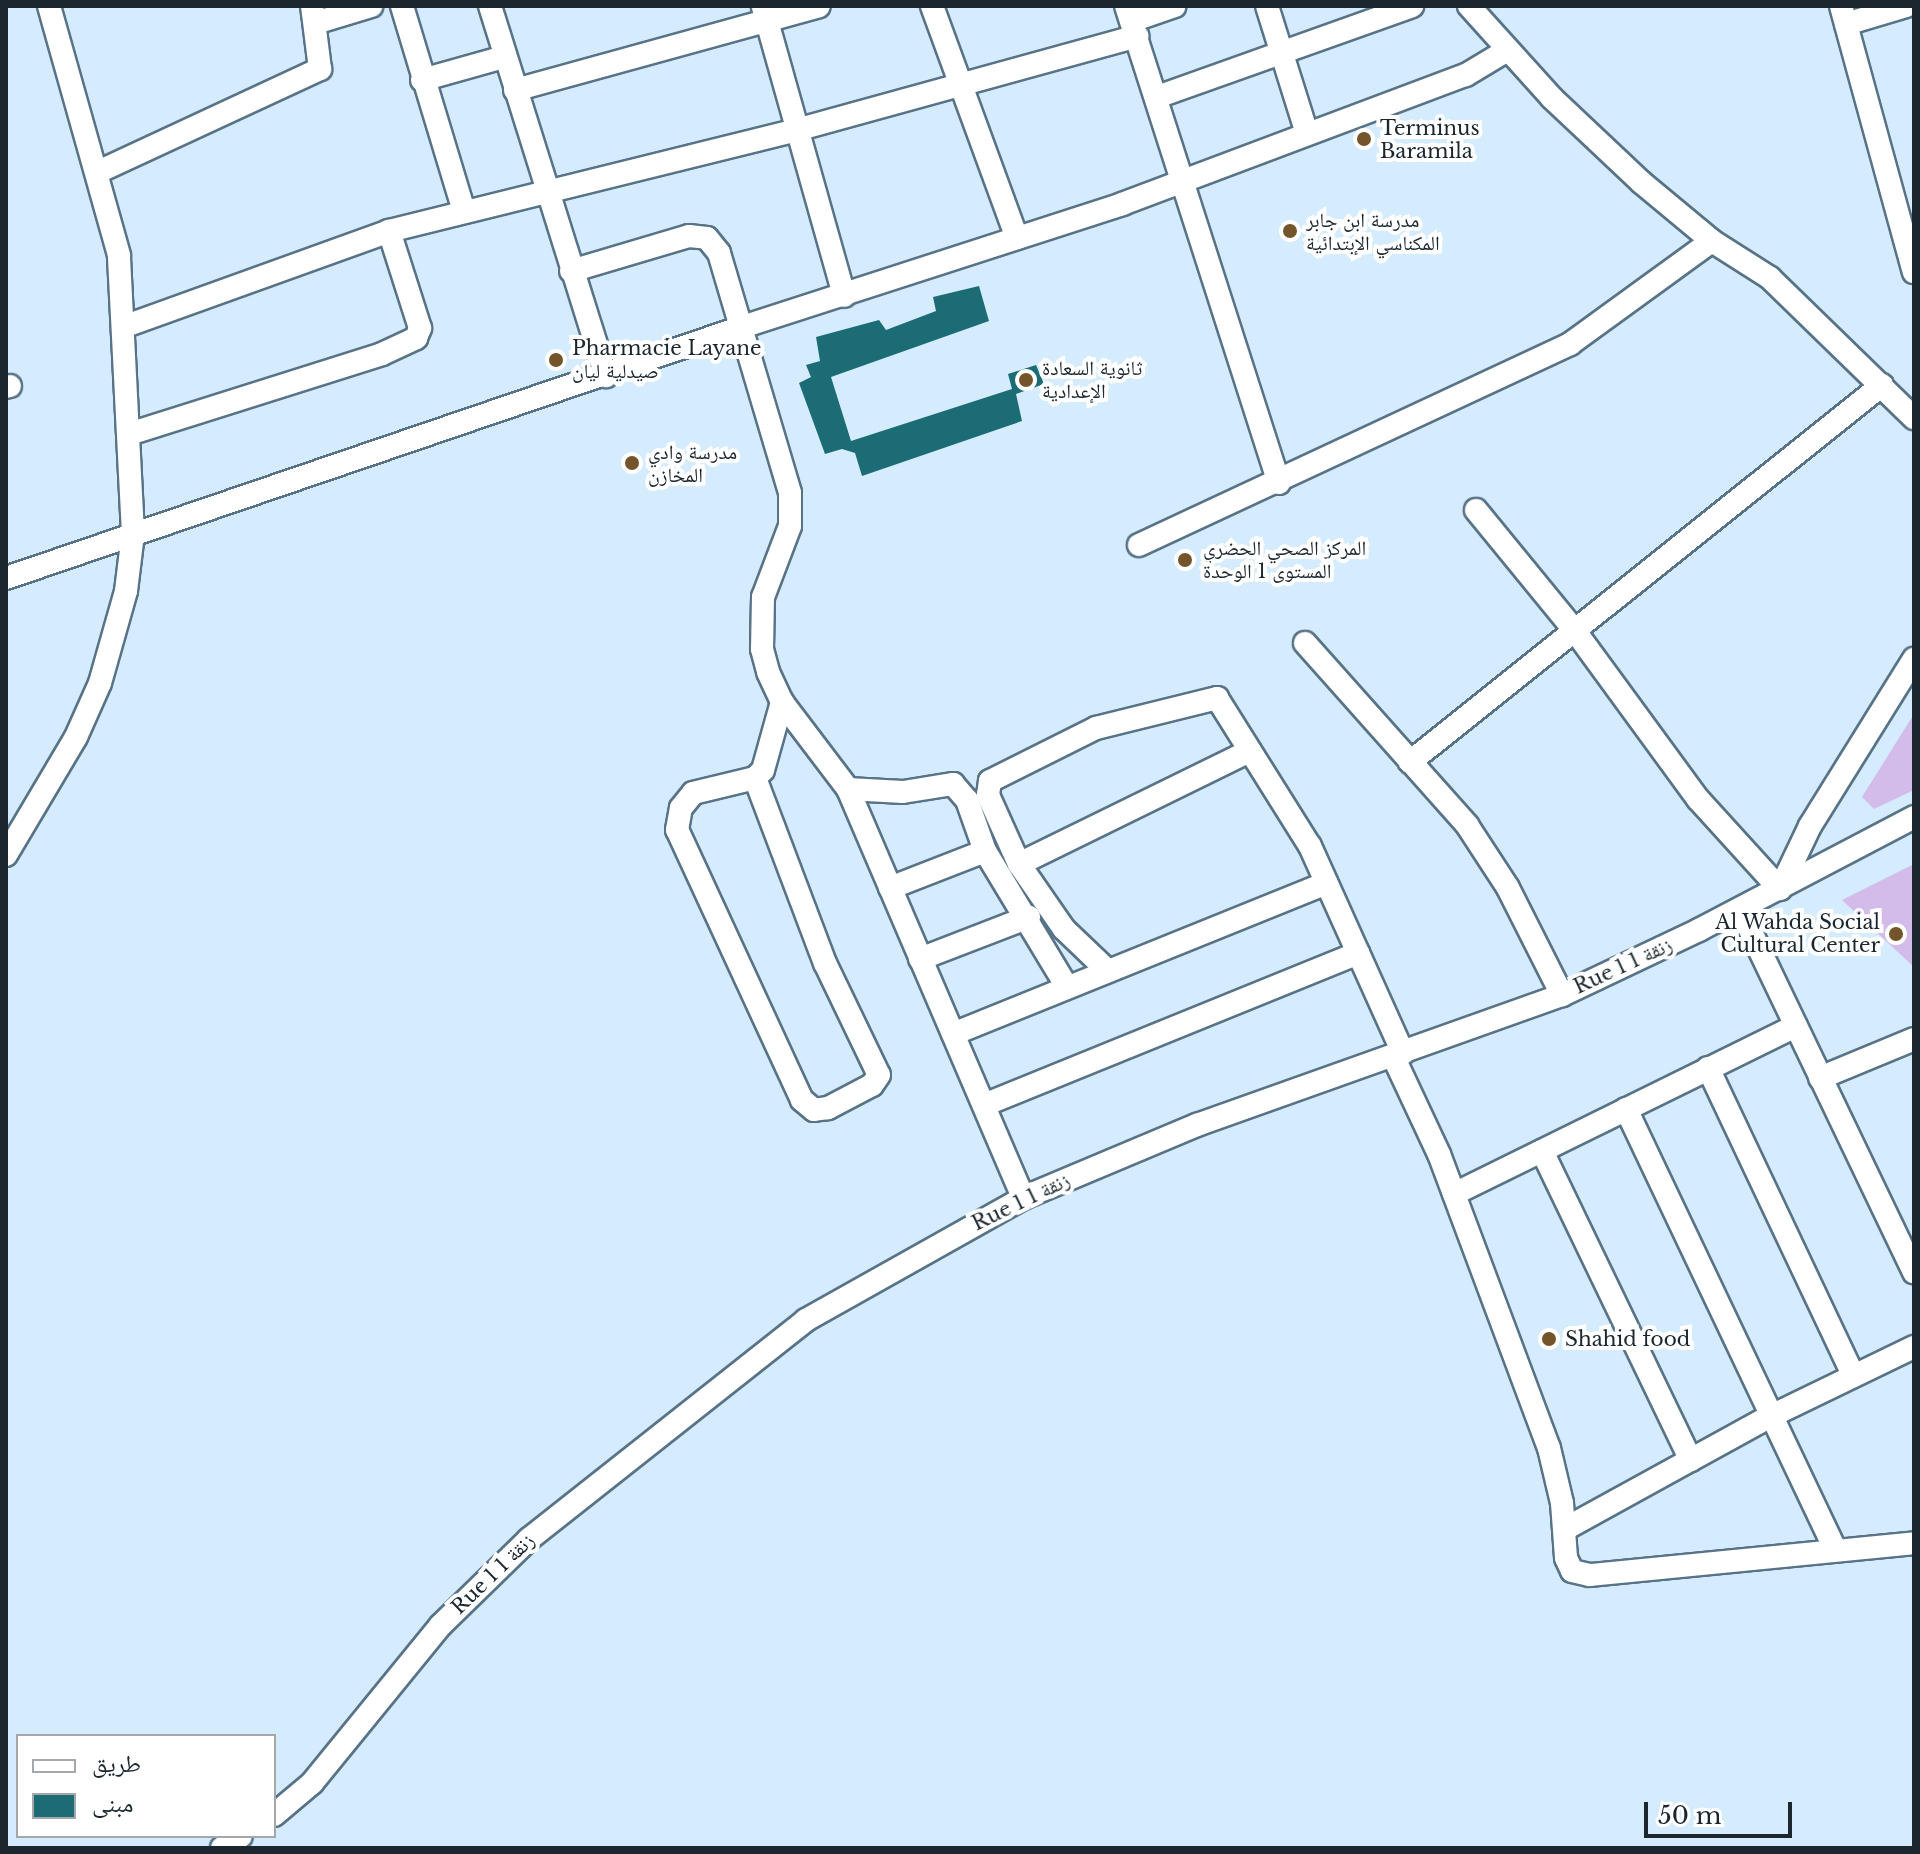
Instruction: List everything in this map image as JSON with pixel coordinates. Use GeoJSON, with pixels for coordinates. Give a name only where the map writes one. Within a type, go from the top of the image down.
{"type":"FeatureCollection","features":[{"type":"Feature","properties":{"kind":"street"},"geometry":{"type":"LineString","coordinates":[[6,855],[76,737],[100,683],[126,591],[133,534],[119,255],[49,6]]}},
{"type":"Feature","properties":{"kind":"street"},"geometry":{"type":"LineString","coordinates":[[98,172],[320,69],[313,14],[371,6]]}},
{"type":"Feature","properties":{"kind":"street"},"geometry":{"type":"LineString","coordinates":[[402,6],[464,211]]}},
{"type":"Feature","properties":{"kind":"street"},"geometry":{"type":"LineString","coordinates":[[490,6],[606,376]]}},
{"type":"Feature","properties":{"kind":"street"},"geometry":{"type":"LineString","coordinates":[[515,90],[765,13],[819,6]]}},
{"type":"Feature","properties":{"kind":"street"},"geometry":{"type":"LineString","coordinates":[[932,6],[959,87],[1017,238]]}},
{"type":"Feature","properties":{"kind":"street"},"geometry":{"type":"LineString","coordinates":[[123,327],[389,231],[959,87],[1175,6]]}},
{"type":"Feature","properties":{"kind":"street"},"geometry":{"type":"LineString","coordinates":[[1267,6],[1307,134]]}},
{"type":"Feature","properties":{"kind":"street"},"geometry":{"type":"LineString","coordinates":[[1157,97],[1282,56],[1412,6]]}},
{"type":"Feature","properties":{"kind":"street"},"geometry":{"type":"LineString","coordinates":[[1469,6],[1506,51],[1641,182],[1712,241],[1770,278],[1914,418]]}},
{"type":"Feature","properties":{"kind":"street"},"geometry":{"type":"LineString","coordinates":[[1906,6],[1843,15],[1914,272]]}},
{"type":"Feature","properties":{"kind":"street"},"geometry":{"type":"LineString","coordinates":[[765,13],[800,129],[844,296]]}},
{"type":"Feature","properties":{"kind":"street"},"geometry":{"type":"LineString","coordinates":[[1132,21],[1185,179],[1279,483]]}},
{"type":"Feature","properties":{"kind":"street"},"geometry":{"type":"LineString","coordinates":[[6,578],[1185,179],[1466,75],[1506,51]]}},
{"type":"Feature","properties":{"kind":"street"},"geometry":{"type":"LineString","coordinates":[[422,80],[504,57]]}},
{"type":"Feature","properties":{"kind":"street"},"geometry":{"type":"LineString","coordinates":[[129,434],[382,354],[416,338],[420,328],[389,231]]}},
{"type":"Feature","properties":{"kind":"street"},"geometry":{"type":"LineString","coordinates":[[571,271],[689,236],[707,238],[719,253],[790,493],[790,526],[763,597],[762,649],[782,702],[848,789],[1023,1198]]}},
{"type":"Feature","properties":{"kind":"street"},"geometry":{"type":"LineString","coordinates":[[1139,545],[1279,483],[1570,344],[1712,241]]}},
{"type":"Feature","properties":{"kind":"street"},"geometry":{"type":"LineString","coordinates":[[1410,762],[1882,385]]}},
{"type":"Feature","properties":{"kind":"street"},"geometry":{"type":"LineString","coordinates":[[1476,510],[1575,631],[1691,791],[1780,889],[1810,826],[1914,659]]}},
{"type":"Feature","properties":{"kind":"street"},"geometry":{"type":"LineString","coordinates":[[1305,643],[1467,825],[1508,888],[1562,995]]}},
{"type":"Feature","properties":{"kind":"street"},"geometry":{"type":"LineString","coordinates":[[1108,971],[1064,929],[1019,864],[988,795],[990,781],[1000,773],[1096,728],[1217,698],[1327,883],[1358,953],[1454,1194],[1549,1448],[1565,1529],[1568,1566],[1580,1575],[1834,1548],[1914,1543]]}},
{"type":"Feature","properties":{"kind":"street"},"geometry":{"type":"LineString","coordinates":[[755,778],[819,950],[879,1075],[872,1085],[828,1108],[814,1110],[802,1100],[677,830],[681,808],[693,793],[755,778],[763,770],[782,702]]}},
{"type":"Feature","properties":{"kind":"street"},"geometry":{"type":"LineString","coordinates":[[1019,864],[1250,751]]}},
{"type":"Feature","properties":{"kind":"street"},"geometry":{"type":"LineString","coordinates":[[848,789],[903,792],[953,784],[967,800],[985,851],[1029,917],[1067,987]]}},
{"type":"Feature","properties":{"kind":"street","name":"Rue 1 زنقة 1"},"geometry":{"type":"LineString","coordinates":[[276,1813],[312,1783],[441,1625],[529,1539],[806,1320],[1023,1198],[1197,1125],[1562,995],[1780,889],[1914,817]]}},
{"type":"Feature","properties":{"kind":"street"},"geometry":{"type":"LineString","coordinates":[[890,888],[985,851]]}},
{"type":"Feature","properties":{"kind":"street"},"geometry":{"type":"LineString","coordinates":[[953,1034],[1327,883]]}},
{"type":"Feature","properties":{"kind":"street"},"geometry":{"type":"LineString","coordinates":[[1740,909],[1914,1272]]}},
{"type":"Feature","properties":{"kind":"street"},"geometry":{"type":"LineString","coordinates":[[920,959],[1029,917]]}},
{"type":"Feature","properties":{"kind":"street"},"geometry":{"type":"LineString","coordinates":[[984,1105],[1358,953]]}},
{"type":"Feature","properties":{"kind":"street"},"geometry":{"type":"LineString","coordinates":[[1454,1194],[1796,1026]]}},
{"type":"Feature","properties":{"kind":"street"},"geometry":{"type":"LineString","coordinates":[[1820,1078],[1914,1039]]}},
{"type":"Feature","properties":{"kind":"street"},"geometry":{"type":"LineString","coordinates":[[1708,1068],[1853,1375]]}},
{"type":"Feature","properties":{"kind":"street"},"geometry":{"type":"LineString","coordinates":[[1626,1109],[1769,1417],[1834,1548]]}},
{"type":"Feature","properties":{"kind":"street"},"geometry":{"type":"LineString","coordinates":[[1542,1151],[1691,1460]]}},
{"type":"Feature","properties":{"kind":"street"},"geometry":{"type":"LineString","coordinates":[[1565,1529],[1769,1417],[1914,1347]]}},
{"type":"Feature","properties":{"kind":"shaded area"},"geometry":{"type":"Polygon","coordinates":[[[1914,714],[1914,790],[1874,809],[1862,797],[1914,714]]]}},
{"type":"Feature","properties":{"kind":"shaded area","name":"Al Wahda Social Cultural Center"},"geometry":{"type":"Polygon","coordinates":[[[1914,864],[1914,967],[1842,900],[1914,864]]]}},
{"type":"Feature","properties":{"kind":"building","name":"ثانوية السعادة الإعدادية"},"geometry":{"type":"Polygon","coordinates":[[[979,286],[989,321],[831,377],[851,441],[1012,389],[1008,374],[1036,365],[1044,384],[1016,394],[1022,421],[862,476],[855,453],[842,449],[825,454],[799,383],[811,377],[806,365],[820,361],[816,337],[879,320],[886,330],[936,311],[933,297],[979,286]]]}},
{"type":"Feature","properties":{"kind":"place","name":"Terminus Baramila"},"geometry":{"type":"Point","coordinates":[1364,139]}},
{"type":"Feature","properties":{"kind":"place","name":"مدرسة ابن جابر المكناسي الإبتدائية"},"geometry":{"type":"Point","coordinates":[1290,231]}},
{"type":"Feature","properties":{"kind":"place","name":"Pharmacie Layane صيدلية ليان"},"geometry":{"type":"Point","coordinates":[556,360]}},
{"type":"Feature","properties":{"kind":"place","name":"ثانوية السعادة الإعدادية"},"geometry":{"type":"Point","coordinates":[1026,380]}},
{"type":"Feature","properties":{"kind":"place","name":"مدرسة وادي المخازن"},"geometry":{"type":"Point","coordinates":[632,463]}},
{"type":"Feature","properties":{"kind":"place","name":"المركز الصحي الحضري المستوى 1 الوحدة"},"geometry":{"type":"Point","coordinates":[1185,560]}},
{"type":"Feature","properties":{"kind":"place","name":"Al Wahda Social Cultural Center"},"geometry":{"type":"Point","coordinates":[1896,934]}},
{"type":"Feature","properties":{"kind":"place","name":"Shahid food"},"geometry":{"type":"Point","coordinates":[1549,1339]}}]}
